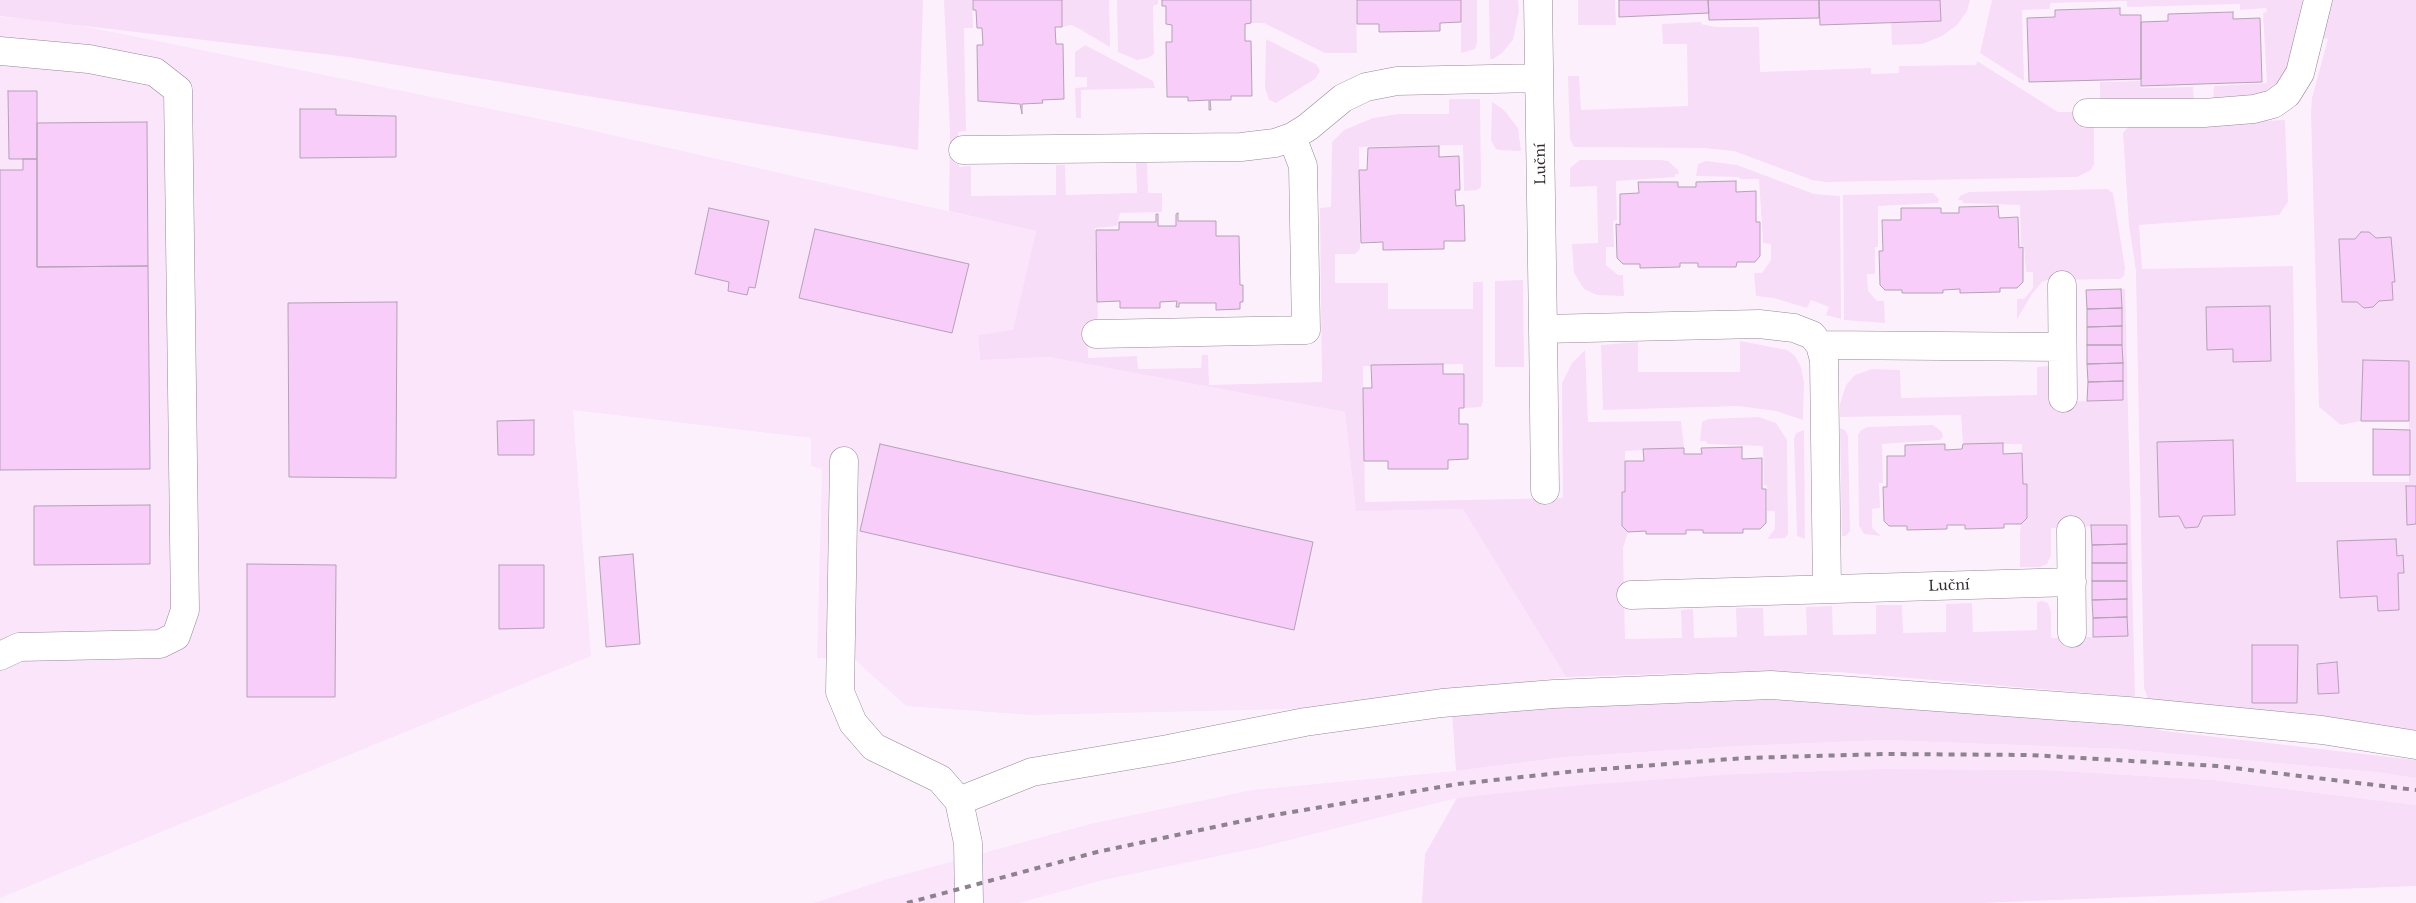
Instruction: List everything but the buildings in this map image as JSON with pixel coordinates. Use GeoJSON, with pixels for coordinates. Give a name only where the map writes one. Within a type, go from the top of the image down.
{"type":"FeatureCollection","features":[{"type":"Feature","properties":{"kind":"street","name":"Luční"},"geometry":{"type":"LineString","coordinates":[[1538,0],[1546,490]]}},
{"type":"Feature","properties":{"kind":"street"},"geometry":{"type":"LineString","coordinates":[[2087,113],[2254,110],[2273,104],[2287,94],[2300,72],[2318,0]]}},
{"type":"Feature","properties":{"kind":"street"},"geometry":{"type":"LineString","coordinates":[[0,51],[89,59],[155,72],[178,90],[184,610],[176,636],[160,644],[19,647],[0,656]]}},
{"type":"Feature","properties":{"kind":"street"},"geometry":{"type":"LineString","coordinates":[[963,150],[1241,148],[1275,143],[1292,137],[1308,127],[1343,98],[1366,87],[1397,81],[1540,78]]}},
{"type":"Feature","properties":{"kind":"street"},"geometry":{"type":"LineString","coordinates":[[1096,334],[1306,330],[1303,166],[1292,137]]}},
{"type":"Feature","properties":{"kind":"street"},"geometry":{"type":"LineString","coordinates":[[2062,284],[2063,398]]}},
{"type":"Feature","properties":{"kind":"street"},"geometry":{"type":"LineString","coordinates":[[1543,329],[1759,324],[1794,328],[1812,335],[1820,345],[1824,360],[1827,589]]}},
{"type":"Feature","properties":{"kind":"street"},"geometry":{"type":"LineString","coordinates":[[1820,345],[2062,348]]}},
{"type":"Feature","properties":{"kind":"street"},"geometry":{"type":"LineString","coordinates":[[844,461],[840,692],[853,723],[874,747],[940,779],[959,801],[968,843],[969,903]]}},
{"type":"Feature","properties":{"kind":"street"},"geometry":{"type":"LineString","coordinates":[[2071,530],[2072,633]]}},
{"type":"Feature","properties":{"kind":"street","name":"Luční"},"geometry":{"type":"LineString","coordinates":[[1631,595],[2072,582]]}},
{"type":"Feature","properties":{"kind":"street"},"geometry":{"type":"LineString","coordinates":[[959,801],[1032,772],[1168,749],[1305,722],[1442,703],[1554,694],[1761,685],[1886,692],[2128,711],[2322,730],[2416,745]]}},
{"type":"Feature","properties":{"kind":"shaded area"},"geometry":{"type":"Polygon","coordinates":[[[0,0],[923,0],[918,150],[348,57],[0,16],[0,0]]]}},
{"type":"Feature","properties":{"kind":"shaded area"},"geometry":{"type":"Polygon","coordinates":[[[944,0],[972,0],[973,28],[964,28],[966,131],[958,132],[959,167],[971,166],[971,196],[1056,195],[1056,165],[1065,165],[1066,195],[1137,193],[1136,163],[1147,163],[1148,193],[1162,193],[1162,212],[1120,213],[1117,226],[1095,228],[1098,316],[1096,321],[1087,322],[1088,358],[1137,356],[1138,369],[1201,368],[1202,355],[1208,355],[1209,385],[1322,382],[1320,208],[1331,207],[1332,142],[1344,130],[1373,118],[1398,114],[1449,114],[1449,100],[1451,99],[1480,99],[1481,187],[1477,190],[1464,191],[1463,145],[1359,147],[1360,249],[1355,254],[1335,254],[1335,283],[1388,283],[1388,309],[1473,309],[1473,282],[1483,282],[1483,402],[1481,407],[1464,408],[1463,364],[1363,366],[1365,502],[1563,498],[1562,383],[1572,363],[1585,350],[1588,422],[1681,421],[1684,448],[1625,451],[1625,492],[1622,492],[1622,526],[1628,532],[1623,548],[1625,639],[1682,638],[1681,610],[1693,609],[1694,638],[1737,637],[1736,608],[1763,608],[1764,636],[1807,635],[1806,607],[1832,606],[1833,635],[1876,634],[1876,605],[1902,605],[1903,633],[1946,632],[1946,604],[1972,603],[1973,632],[2037,630],[2037,602],[2042,601],[2048,603],[2051,612],[2051,638],[2127,636],[2127,525],[2051,528],[2051,555],[2047,564],[2040,567],[2020,567],[2021,524],[2027,518],[2027,484],[2023,484],[2022,444],[1963,444],[1961,415],[1840,417],[1840,404],[1846,385],[1855,375],[1872,369],[1900,370],[1901,398],[2037,395],[2037,367],[2048,366],[2053,369],[2054,402],[2123,400],[2121,289],[2125,289],[2135,697],[1838,672],[1731,672],[1566,677],[1463,509],[1356,511],[1345,412],[1049,357],[980,360],[978,335],[1013,330],[1036,231],[949,211],[950,131],[944,0]]]}},
{"type":"Feature","properties":{"kind":"shaded area"},"geometry":{"type":"Polygon","coordinates":[[[1062,0],[1109,0],[1110,47],[1071,25],[1062,27],[1062,0]]]}},
{"type":"Feature","properties":{"kind":"shaded area"},"geometry":{"type":"Polygon","coordinates":[[[1117,0],[1158,0],[1158,4],[1153,6],[1154,54],[1148,58],[1137,60],[1118,52],[1117,0]]]}},
{"type":"Feature","properties":{"kind":"shaded area"},"geometry":{"type":"Polygon","coordinates":[[[1251,0],[1356,0],[1357,53],[1325,53],[1264,23],[1251,23],[1251,0]]]}},
{"type":"Feature","properties":{"kind":"shaded area"},"geometry":{"type":"Polygon","coordinates":[[[1461,0],[1477,0],[1477,42],[1475,49],[1461,53],[1461,0]]]}},
{"type":"Feature","properties":{"kind":"shaded area"},"geometry":{"type":"Polygon","coordinates":[[[1489,0],[1518,0],[1519,11],[1513,40],[1502,53],[1493,59],[1490,59],[1489,0]]]}},
{"type":"Feature","properties":{"kind":"shaded area"},"geometry":{"type":"Polygon","coordinates":[[[1578,0],[1615,0],[1616,25],[1578,25],[1578,0]]]}},
{"type":"Feature","properties":{"kind":"shaded area"},"geometry":{"type":"Polygon","coordinates":[[[1940,0],[1970,0],[1967,11],[1957,25],[1942,36],[1922,44],[1892,45],[1891,22],[1940,0]]]}},
{"type":"Feature","properties":{"kind":"shaded area"},"geometry":{"type":"Polygon","coordinates":[[[1992,0],[2303,0],[2303,9],[2291,60],[2280,84],[2260,97],[2213,101],[2214,86],[2267,83],[2263,13],[2267,12],[2266,8],[2240,10],[2240,4],[2127,7],[2127,1],[2050,3],[2050,9],[2022,10],[2024,81],[1980,53],[1992,0]]]}},
{"type":"Feature","properties":{"kind":"shaded area"},"geometry":{"type":"Polygon","coordinates":[[[2329,0],[2416,0],[2416,486],[2406,486],[2408,525],[2416,524],[2416,736],[2149,702],[2144,688],[2136,271],[2129,225],[2123,133],[2128,127],[2285,120],[2288,202],[2279,215],[2139,225],[2142,269],[2293,266],[2296,482],[2409,482],[2409,361],[2363,360],[2361,421],[2341,425],[2319,407],[2311,113],[2312,98],[2328,39],[2318,37],[2329,0]],[[2361,232],[2355,239],[2339,240],[2342,302],[2357,302],[2364,308],[2372,307],[2379,301],[2393,300],[2392,282],[2395,281],[2391,237],[2376,238],[2369,232],[2361,232]],[[2270,306],[2206,307],[2207,349],[2233,349],[2233,361],[2270,361],[2270,306]],[[2233,440],[2157,442],[2159,516],[2179,516],[2185,528],[2198,527],[2203,516],[2235,515],[2233,440]],[[2396,539],[2338,542],[2340,598],[2377,596],[2378,611],[2399,610],[2398,573],[2404,572],[2403,556],[2397,556],[2396,539]],[[2252,645],[2252,703],[2297,703],[2298,645],[2252,645]],[[2337,662],[2317,664],[2318,694],[2339,693],[2337,662]]]}},
{"type":"Feature","properties":{"kind":"shaded area"},"geometry":{"type":"Polygon","coordinates":[[[0,17],[49,19],[550,121],[1036,231],[1013,331],[978,335],[980,360],[1049,357],[1345,412],[1356,510],[1463,509],[1566,677],[1292,709],[1032,715],[906,706],[854,659],[817,658],[822,469],[811,466],[811,438],[573,410],[591,656],[0,898],[0,17]]]}},
{"type":"Feature","properties":{"kind":"shaded area"},"geometry":{"type":"Polygon","coordinates":[[[1701,22],[1701,24],[1716,27],[1759,27],[1760,72],[1871,68],[1871,74],[1899,73],[1899,66],[1976,65],[1977,61],[2058,112],[2081,112],[2082,128],[2094,127],[2094,164],[2091,170],[2077,177],[1825,182],[1812,180],[1734,151],[1703,148],[1574,147],[1570,139],[1568,76],[1579,76],[1581,110],[1688,106],[1687,44],[1663,44],[1662,24],[1701,22]]]}},
{"type":"Feature","properties":{"kind":"shaded area"},"geometry":{"type":"Polygon","coordinates":[[[1266,39],[1317,65],[1320,71],[1315,79],[1276,103],[1269,100],[1265,88],[1266,39]]]}},
{"type":"Feature","properties":{"kind":"shaded area"},"geometry":{"type":"Polygon","coordinates":[[[1085,45],[1153,81],[1155,88],[1081,90],[1081,118],[1076,118],[1075,88],[1087,87],[1087,77],[1075,77],[1075,52],[1085,45]]]}},
{"type":"Feature","properties":{"kind":"shaded area"},"geometry":{"type":"Polygon","coordinates":[[[2140,81],[2141,88],[2193,87],[2194,103],[2100,105],[2100,82],[2140,81]]]}},
{"type":"Feature","properties":{"kind":"shaded area"},"geometry":{"type":"Polygon","coordinates":[[[1492,102],[1503,109],[1518,128],[1521,151],[1498,150],[1495,148],[1491,140],[1492,102]]]}},
{"type":"Feature","properties":{"kind":"shaded area"},"geometry":{"type":"Polygon","coordinates":[[[1580,160],[1661,160],[1668,161],[1678,170],[1679,174],[1675,174],[1675,177],[1616,181],[1617,220],[1613,221],[1614,247],[1606,247],[1606,265],[1618,275],[1623,275],[1624,296],[1597,295],[1584,289],[1574,273],[1572,244],[1598,243],[1597,186],[1570,187],[1570,168],[1580,160]]]}},
{"type":"Feature","properties":{"kind":"shaded area"},"geometry":{"type":"Polygon","coordinates":[[[1706,161],[1737,165],[1814,194],[1840,196],[1841,319],[1826,315],[1829,307],[1811,300],[1807,308],[1774,298],[1756,296],[1754,273],[1762,273],[1771,260],[1771,244],[1763,243],[1759,179],[1696,176],[1698,164],[1706,161]]]}},
{"type":"Feature","properties":{"kind":"shaded area"},"geometry":{"type":"Polygon","coordinates":[[[2107,189],[2113,193],[2125,268],[2124,276],[2120,279],[2047,280],[2042,282],[2032,294],[2017,319],[2017,299],[2024,299],[2033,288],[2033,272],[2026,272],[2024,246],[2021,245],[2020,205],[1963,203],[1962,200],[1958,200],[1960,196],[1969,192],[2107,189]]]}},
{"type":"Feature","properties":{"kind":"shaded area"},"geometry":{"type":"Polygon","coordinates":[[[1933,193],[1939,199],[1938,203],[1878,206],[1878,247],[1875,247],[1875,274],[1867,274],[1868,291],[1877,301],[1884,301],[1885,323],[1844,320],[1843,195],[1933,193]]]}},
{"type":"Feature","properties":{"kind":"shaded area"},"geometry":{"type":"Polygon","coordinates":[[[1523,280],[1524,367],[1495,367],[1495,281],[1523,280]]]}},
{"type":"Feature","properties":{"kind":"shaded area"},"geometry":{"type":"Polygon","coordinates":[[[1740,341],[1787,350],[1795,356],[1801,367],[1804,383],[1803,420],[1776,411],[1738,406],[1603,410],[1601,345],[1638,342],[1638,372],[1740,372],[1740,341]]]}},
{"type":"Feature","properties":{"kind":"shaded area"},"geometry":{"type":"Polygon","coordinates":[[[1759,417],[1776,423],[1787,440],[1788,534],[1785,538],[1767,539],[1775,529],[1775,511],[1767,511],[1767,486],[1764,485],[1763,446],[1707,444],[1706,441],[1700,441],[1702,422],[1708,419],[1759,417]]]}},
{"type":"Feature","properties":{"kind":"shaded area"},"geometry":{"type":"Polygon","coordinates":[[[1933,425],[1942,432],[1943,437],[1940,440],[1882,444],[1883,483],[1879,483],[1880,508],[1872,509],[1872,528],[1881,536],[1864,534],[1859,526],[1858,435],[1861,430],[1868,427],[1933,425]]]}},
{"type":"Feature","properties":{"kind":"shaded area"},"geometry":{"type":"Polygon","coordinates":[[[1840,428],[1845,430],[1848,436],[1850,531],[1846,536],[1842,536],[1840,428]]]}},
{"type":"Feature","properties":{"kind":"shaded area"},"geometry":{"type":"Polygon","coordinates":[[[1804,430],[1805,539],[1797,536],[1794,439],[1796,433],[1804,430]]]}},
{"type":"Feature","properties":{"kind":"shaded area"},"geometry":{"type":"Polygon","coordinates":[[[1810,695],[2132,723],[2164,731],[2416,760],[2416,778],[2376,772],[2122,749],[1885,740],[1738,746],[1565,757],[1456,771],[1452,711],[1810,695]]]}},
{"type":"Feature","properties":{"kind":"shaded area"},"geometry":{"type":"Polygon","coordinates":[[[1885,740],[2122,749],[2376,772],[2416,778],[2416,805],[2213,780],[2044,770],[1881,769],[1738,774],[1457,798],[1262,847],[1103,880],[1019,903],[814,903],[884,880],[1090,824],[1252,790],[1456,771],[1565,757],[1738,746],[1885,740]]]}},
{"type":"Feature","properties":{"kind":"shaded area"},"geometry":{"type":"Polygon","coordinates":[[[1881,769],[2044,770],[2213,780],[2416,805],[2416,886],[1981,903],[1422,903],[1425,854],[1457,798],[1570,786],[1738,774],[1881,769]]]}},
{"type":"Feature","properties":{"kind":"railway"},"geometry":{"type":"LineString","coordinates":[[907,903],[1097,852],[1257,818],[1458,784],[1577,771],[1744,758],[1885,754],[2030,755],[2217,766],[2416,790]]}}]}
